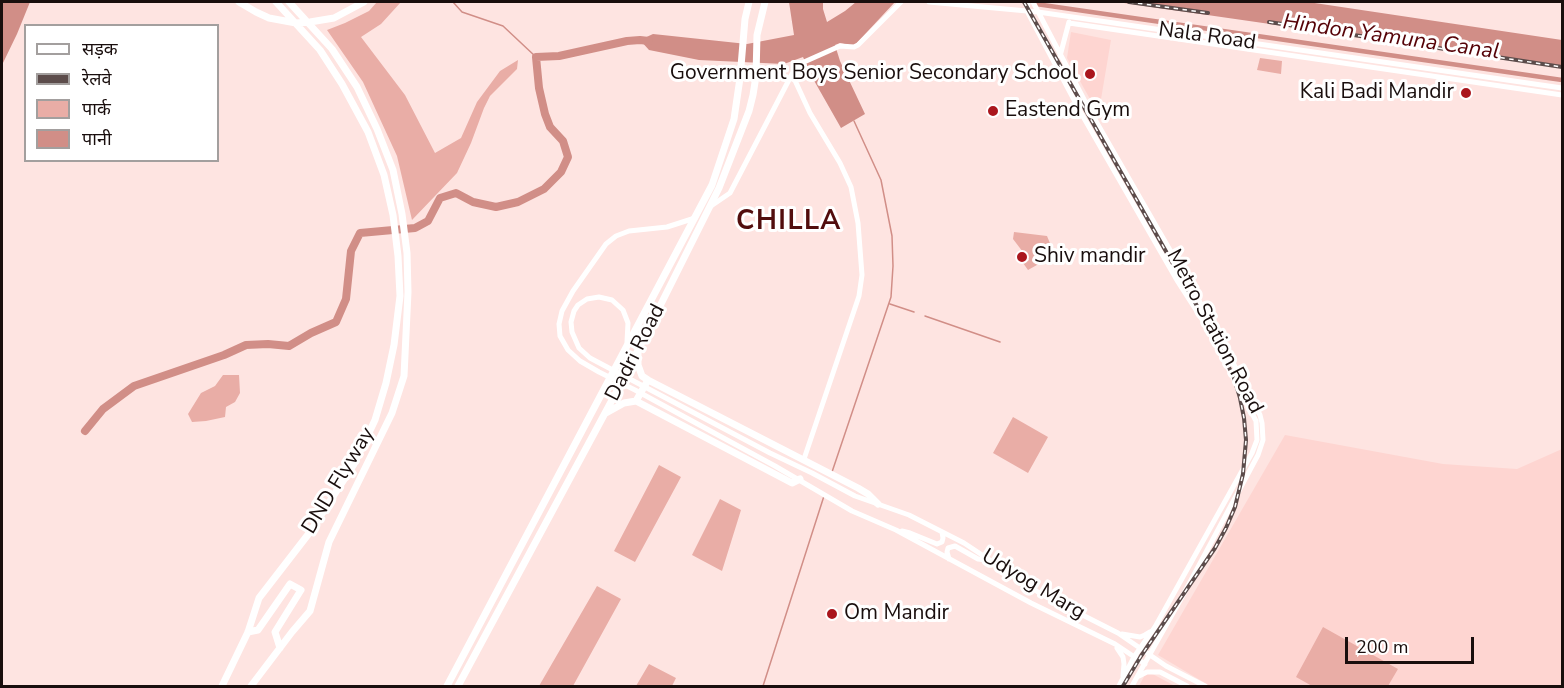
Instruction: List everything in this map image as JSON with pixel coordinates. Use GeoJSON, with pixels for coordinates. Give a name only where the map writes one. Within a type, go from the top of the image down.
{"type":"FeatureCollection","features":[{"type":"Feature","properties":{"kind":"highway"},"geometry":{"type":"LineString","coordinates":[[239,2],[269,18],[296,22],[329,19],[364,2]]}},
{"type":"Feature","properties":{"kind":"highway","name":"DND Flyway"},"geometry":{"type":"LineString","coordinates":[[222,687],[248,632],[259,598],[316,522],[354,464],[375,420],[394,345],[400,296],[394,224],[384,175],[368,132],[342,84],[320,50],[276,2]]}},
{"type":"Feature","properties":{"kind":"highway","name":"DND Flyway"},"geometry":{"type":"LineString","coordinates":[[251,687],[310,610],[328,542],[392,413],[404,376],[408,292],[403,223],[393,170],[357,87],[332,49],[289,2]]}},
{"type":"Feature","properties":{"kind":"highway","name":"Dadri Road"},"geometry":{"type":"LineString","coordinates":[[716,187],[734,119],[749,2]]}},
{"type":"Feature","properties":{"kind":"highway","name":"Dadri Road"},"geometry":{"type":"LineString","coordinates":[[458,687],[638,349],[709,203],[749,111],[756,76],[757,35],[765,2]]}},
{"type":"Feature","properties":{"kind":"highway","name":"Dadri Road"},"geometry":{"type":"LineString","coordinates":[[447,687],[695,218],[709,203]]}},
{"type":"Feature","properties":{"kind":"highway"},"geometry":{"type":"LineString","coordinates":[[638,349],[638,365],[642,376],[648,381],[804,459],[868,494],[878,504]]}},
{"type":"Feature","properties":{"kind":"highway"},"geometry":{"type":"LineString","coordinates":[[636,401],[648,381]]}},
{"type":"Feature","properties":{"kind":"highway"},"geometry":{"type":"LineString","coordinates":[[605,387],[611,390],[610,402]]}},
{"type":"Feature","properties":{"kind":"highway"},"geometry":{"type":"LineString","coordinates":[[604,414],[624,403],[636,401],[792,483],[803,482]]}},
{"type":"Feature","properties":{"kind":"highway"},"geometry":{"type":"LineString","coordinates":[[248,632],[258,630],[290,584],[301,590],[275,632],[280,648]]}},
{"type":"Feature","properties":{"kind":"street"},"geometry":{"type":"LineString","coordinates":[[709,203],[730,193],[792,74],[804,62],[840,46],[858,45],[900,2]]}},
{"type":"Feature","properties":{"kind":"street","name":"Nala Road"},"geometry":{"type":"LineString","coordinates":[[929,2],[1038,12],[1070,21],[1440,74],[1563,88]]}},
{"type":"Feature","properties":{"kind":"street","name":"Metro Station Road"},"geometry":{"type":"LineString","coordinates":[[1028,2],[1028,11],[1048,51],[1204,324],[1256,421],[1257,440],[1252,453],[1155,627],[1134,657],[1121,684]]}},
{"type":"Feature","properties":{"kind":"street","name":"Metro Station Road"},"geometry":{"type":"LineString","coordinates":[[1033,2],[1060,56],[1217,332],[1262,423],[1263,440],[1258,455],[1132,687]]}},
{"type":"Feature","properties":{"kind":"street"},"geometry":{"type":"LineString","coordinates":[[1060,56],[1070,21]]}},
{"type":"Feature","properties":{"kind":"street"},"geometry":{"type":"LineString","coordinates":[[1048,51],[1056,47]]}},
{"type":"Feature","properties":{"kind":"street"},"geometry":{"type":"LineString","coordinates":[[792,74],[810,113],[840,163],[851,187],[858,223],[862,275],[859,296],[804,459]]}},
{"type":"Feature","properties":{"kind":"street","name":"Nala Road"},"geometry":{"type":"LineString","coordinates":[[1486,80],[1563,95]]}},
{"type":"Feature","properties":{"kind":"street"},"geometry":{"type":"LineString","coordinates":[[716,187],[730,193]]}},
{"type":"Feature","properties":{"kind":"street","name":"Udyog Marg"},"geometry":{"type":"LineString","coordinates":[[695,218],[667,227],[629,231],[616,236],[606,244],[562,311],[559,324],[560,336],[567,350],[599,372],[636,390],[852,511],[896,530],[1031,603],[1115,644],[1144,664]]}},
{"type":"Feature","properties":{"kind":"street","name":"Udyog Marg"},"geometry":{"type":"LineString","coordinates":[[624,352],[628,340],[628,323],[623,310],[612,300],[599,297],[587,299],[578,306],[571,322],[572,332],[579,348],[590,358],[855,496],[909,515],[964,543],[1041,594],[1118,633],[1166,666],[1205,687]]}},
{"type":"Feature","properties":{"kind":"street"},"geometry":{"type":"LineString","coordinates":[[896,530],[937,544],[942,542],[942,532]]}},
{"type":"Feature","properties":{"kind":"street"},"geometry":{"type":"LineString","coordinates":[[949,559],[948,548],[955,546],[978,559],[989,560]]}},
{"type":"Feature","properties":{"kind":"street"},"geometry":{"type":"LineString","coordinates":[[1173,592],[1182,597]]}},
{"type":"Feature","properties":{"kind":"street"},"geometry":{"type":"LineString","coordinates":[[1118,633],[1143,637],[1155,627]]}},
{"type":"Feature","properties":{"kind":"street"},"geometry":{"type":"LineString","coordinates":[[1158,640],[1158,654],[1166,666]]}},
{"type":"Feature","properties":{"kind":"street"},"geometry":{"type":"LineString","coordinates":[[1115,644],[1125,664],[1121,684]]}},
{"type":"Feature","properties":{"kind":"street"},"geometry":{"type":"LineString","coordinates":[[1136,679],[1147,672],[1160,672],[1187,687]]}},
{"type":"Feature","properties":{"kind":"shaded area","name":"Government Boys Senior Secondary School"},"geometry":{"type":"Polygon","coordinates":[[[1071,32],[1111,40],[1100,105],[1090,99],[1067,58],[1071,32]]]}},
{"type":"Feature","properties":{"kind":"shaded area"},"geometry":{"type":"Polygon","coordinates":[[[1285,435],[1443,464],[1517,469],[1562,449],[1562,686],[1210,686],[1158,655],[1285,435]]]}},
{"type":"Feature","properties":{"kind":"shaded area"},"geometry":{"type":"Polygon","coordinates":[[[1147,671],[1175,686],[1139,686],[1147,671]]]}},
{"type":"Feature","properties":{"kind":"green space"},"geometry":{"type":"Polygon","coordinates":[[[377,2],[401,2],[381,24],[361,37],[405,95],[435,153],[461,138],[477,102],[500,71],[518,60],[517,69],[490,96],[457,173],[412,220],[397,156],[363,82],[327,30],[369,11],[377,2]]]}},
{"type":"Feature","properties":{"kind":"green space"},"geometry":{"type":"Polygon","coordinates":[[[1260,58],[1282,61],[1281,74],[1257,70],[1260,58]]]}},
{"type":"Feature","properties":{"kind":"green space"},"geometry":{"type":"Polygon","coordinates":[[[1014,232],[1047,236],[1054,253],[1053,256],[1028,270],[1023,263],[1029,260],[1013,239],[1014,232]]]}},
{"type":"Feature","properties":{"kind":"green space"},"geometry":{"type":"Polygon","coordinates":[[[223,375],[239,375],[240,393],[235,402],[226,407],[225,417],[192,422],[188,414],[201,393],[215,386],[223,375]]]}},
{"type":"Feature","properties":{"kind":"green space"},"geometry":{"type":"Polygon","coordinates":[[[1013,417],[1048,437],[1028,473],[993,453],[1013,417]]]}},
{"type":"Feature","properties":{"kind":"green space"},"geometry":{"type":"Polygon","coordinates":[[[659,465],[681,477],[635,562],[614,551],[659,465]]]}},
{"type":"Feature","properties":{"kind":"green space"},"geometry":{"type":"Polygon","coordinates":[[[720,499],[741,510],[722,571],[692,555],[720,499]]]}},
{"type":"Feature","properties":{"kind":"green space"},"geometry":{"type":"Polygon","coordinates":[[[597,586],[621,599],[573,686],[539,686],[597,586]]]}},
{"type":"Feature","properties":{"kind":"green space"},"geometry":{"type":"Polygon","coordinates":[[[1323,627],[1398,669],[1388,686],[1312,686],[1296,677],[1323,627]]]}},
{"type":"Feature","properties":{"kind":"green space"},"geometry":{"type":"Polygon","coordinates":[[[649,664],[676,678],[672,686],[636,686],[649,664]]]}},
{"type":"Feature","properties":{"kind":"water"},"geometry":{"type":"Polygon","coordinates":[[[2,2],[30,2],[2,65],[2,2]]]}},
{"type":"Feature","properties":{"kind":"water"},"geometry":{"type":"Polygon","coordinates":[[[789,2],[823,2],[827,22],[856,2],[895,2],[854,46],[840,43],[835,45],[865,114],[841,128],[803,57],[784,64],[699,60],[649,50],[640,40],[653,34],[747,44],[794,35],[789,2]]]}},
{"type":"Feature","properties":{"kind":"water"},"geometry":{"type":"Polygon","coordinates":[[[1117,2],[1308,2],[1562,40],[1562,66],[1117,2]]]}},
{"type":"Feature","properties":{"kind":"waterway"},"geometry":{"type":"LineString","coordinates":[[453,2],[462,12],[503,26],[536,57]]}},
{"type":"Feature","properties":{"kind":"waterway","name":"Hindon Yamuna Canal"},"geometry":{"type":"LineString","coordinates":[[1036,4],[1562,80]]}},
{"type":"Feature","properties":{"kind":"waterway"},"geometry":{"type":"LineString","coordinates":[[85,431],[103,409],[134,386],[224,355],[246,345],[289,346],[336,322],[346,299],[351,251],[360,233],[415,228],[428,221],[440,198],[456,193],[473,202],[496,207],[518,202],[544,189],[561,172],[568,157],[563,141],[550,127],[545,114],[539,88],[536,57],[559,56],[627,41],[649,41]]}},
{"type":"Feature","properties":{"kind":"waterway"},"geometry":{"type":"LineString","coordinates":[[832,472],[891,297],[893,266],[892,236],[881,180],[854,121]]}},
{"type":"Feature","properties":{"kind":"waterway"},"geometry":{"type":"LineString","coordinates":[[890,304],[914,312]]}},
{"type":"Feature","properties":{"kind":"waterway"},"geometry":{"type":"LineString","coordinates":[[925,316],[1000,342]]}},
{"type":"Feature","properties":{"kind":"waterway"},"geometry":{"type":"LineString","coordinates":[[763,686],[824,496]]}},
{"type":"Feature","properties":{"kind":"railway"},"geometry":{"type":"LineString","coordinates":[[1024,2],[1213,334],[1234,378],[1244,418],[1246,440],[1243,474],[1235,507],[1226,528],[1123,686]]}},
{"type":"Feature","properties":{"kind":"railway"},"geometry":{"type":"LineString","coordinates":[[1129,2],[1208,13]]}},
{"type":"Feature","properties":{"kind":"railway"},"geometry":{"type":"LineString","coordinates":[[1269,22],[1562,67]]}},
{"type":"Feature","properties":{"kind":"place","name":"Government Boys Senior Secondary School"},"geometry":{"type":"Point","coordinates":[1090,74]}},
{"type":"Feature","properties":{"kind":"place","name":"Kali Badi Mandir"},"geometry":{"type":"Point","coordinates":[1466,93]}},
{"type":"Feature","properties":{"kind":"place","name":"Eastend Gym"},"geometry":{"type":"Point","coordinates":[993,111]}},
{"type":"Feature","properties":{"kind":"place","name":"Shiv mandir"},"geometry":{"type":"Point","coordinates":[1022,257]}},
{"type":"Feature","properties":{"kind":"place","name":"Om Mandir"},"geometry":{"type":"Point","coordinates":[832,614]}},
{"type":"Feature","properties":{"kind":"district","name":"CHILLA"},"geometry":{"type":"Point","coordinates":[789,222]}}]}
